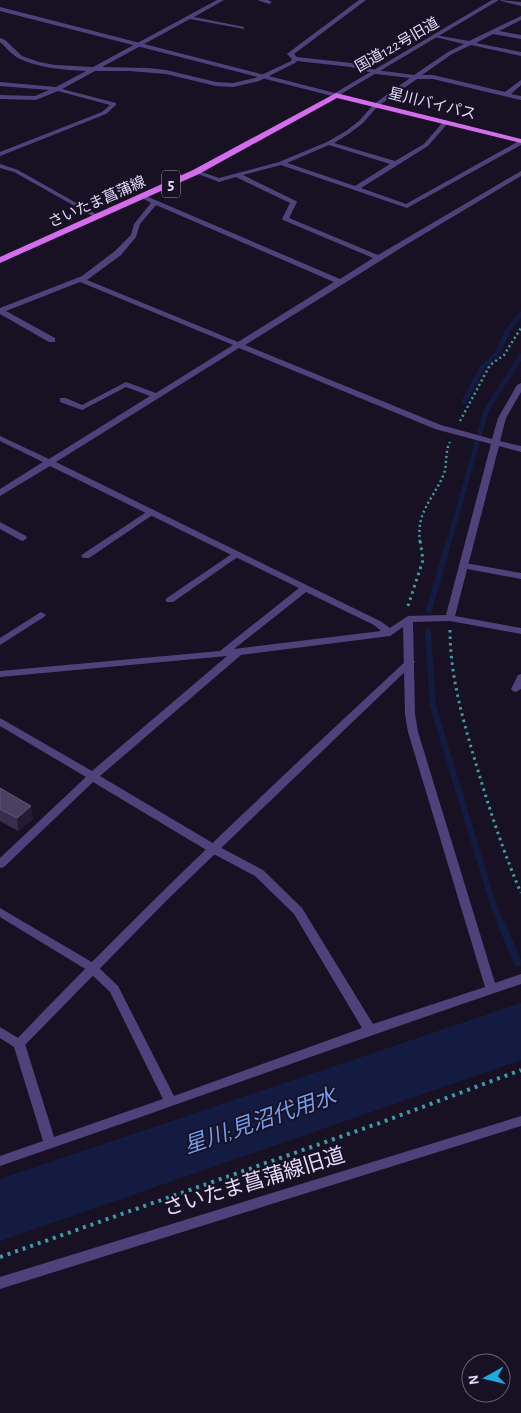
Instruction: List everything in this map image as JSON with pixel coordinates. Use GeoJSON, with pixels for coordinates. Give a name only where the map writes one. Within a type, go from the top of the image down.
{"type":"FeatureCollection","features":[{"type":"Feature","properties":{"kind":"main road","name":"星川バイパス"},"geometry":{"type":"LineString","coordinates":[[336,95],[521,142]]}},
{"type":"Feature","properties":{"kind":"main road","name":"さいたま菖蒲線"},"geometry":{"type":"LineString","coordinates":[[0,260],[144,197],[196,172],[336,95]]}},
{"type":"Feature","properties":{"kind":"street"},"geometry":{"type":"LineString","coordinates":[[0,97],[36,98],[57,89],[138,44],[192,18],[221,0]]}},
{"type":"Feature","properties":{"kind":"street"},"geometry":{"type":"LineString","coordinates":[[260,0],[269,2]]}},
{"type":"Feature","properties":{"kind":"street"},"geometry":{"type":"LineString","coordinates":[[363,0],[290,54],[295,59],[351,65],[376,72],[413,77],[433,77],[521,98]]}},
{"type":"Feature","properties":{"kind":"street","name":"国道122号旧道"},"geometry":{"type":"LineString","coordinates":[[336,95],[496,0]]}},
{"type":"Feature","properties":{"kind":"street"},"geometry":{"type":"LineString","coordinates":[[503,0],[521,4]]}},
{"type":"Feature","properties":{"kind":"street"},"geometry":{"type":"LineString","coordinates":[[0,9],[336,95]]}},
{"type":"Feature","properties":{"kind":"street"},"geometry":{"type":"LineString","coordinates":[[192,18],[242,28]]}},
{"type":"Feature","properties":{"kind":"street"},"geometry":{"type":"LineString","coordinates":[[196,172],[219,180],[281,163],[329,143],[361,122],[376,105],[413,77],[466,43],[521,18]]}},
{"type":"Feature","properties":{"kind":"street"},"geometry":{"type":"LineString","coordinates":[[493,32],[521,37]]}},
{"type":"Feature","properties":{"kind":"street"},"geometry":{"type":"LineString","coordinates":[[437,36],[521,54]]}},
{"type":"Feature","properties":{"kind":"street"},"geometry":{"type":"LineString","coordinates":[[0,40],[17,56],[72,70],[93,68],[166,72],[232,85],[264,76],[294,62],[295,59]]}},
{"type":"Feature","properties":{"kind":"street"},"geometry":{"type":"LineString","coordinates":[[507,94],[521,82]]}},
{"type":"Feature","properties":{"kind":"street"},"geometry":{"type":"LineString","coordinates":[[0,84],[57,89],[114,104],[104,113],[0,154]]}},
{"type":"Feature","properties":{"kind":"street"},"geometry":{"type":"LineString","coordinates":[[356,188],[426,145],[446,122]]}},
{"type":"Feature","properties":{"kind":"street"},"geometry":{"type":"LineString","coordinates":[[281,163],[407,206],[521,142]]}},
{"type":"Feature","properties":{"kind":"street"},"geometry":{"type":"LineString","coordinates":[[329,143],[396,164]]}},
{"type":"Feature","properties":{"kind":"street"},"geometry":{"type":"LineString","coordinates":[[0,166],[16,172],[98,217]]}},
{"type":"Feature","properties":{"kind":"street"},"geometry":{"type":"LineString","coordinates":[[0,492],[378,258],[521,173]]}},
{"type":"Feature","properties":{"kind":"street"},"geometry":{"type":"LineString","coordinates":[[237,175],[294,202],[285,219],[378,258]]}},
{"type":"Feature","properties":{"kind":"street"},"geometry":{"type":"LineString","coordinates":[[144,197],[340,282]]}},
{"type":"Feature","properties":{"kind":"street"},"geometry":{"type":"LineString","coordinates":[[0,311],[81,280],[118,253],[134,236],[136,224],[155,202]]}},
{"type":"Feature","properties":{"kind":"street"},"geometry":{"type":"LineString","coordinates":[[81,280],[438,427],[466,436],[521,449]]}},
{"type":"Feature","properties":{"kind":"street"},"geometry":{"type":"LineString","coordinates":[[0,311],[52,340]]}},
{"type":"Feature","properties":{"kind":"street"},"geometry":{"type":"LineString","coordinates":[[63,400],[82,408],[126,384],[157,396]]}},
{"type":"Feature","properties":{"kind":"street"},"geometry":{"type":"LineString","coordinates":[[446,618],[465,566],[493,442],[502,418],[521,385]]}},
{"type":"Feature","properties":{"kind":"street"},"geometry":{"type":"LineString","coordinates":[[0,438],[377,623],[390,633]]}},
{"type":"Feature","properties":{"kind":"street"},"geometry":{"type":"LineString","coordinates":[[86,556],[151,512]]}},
{"type":"Feature","properties":{"kind":"street"},"geometry":{"type":"LineString","coordinates":[[0,525],[23,538]]}},
{"type":"Feature","properties":{"kind":"street"},"geometry":{"type":"LineString","coordinates":[[170,600],[236,554]]}},
{"type":"Feature","properties":{"kind":"street"},"geometry":{"type":"LineString","coordinates":[[465,566],[521,576]]}},
{"type":"Feature","properties":{"kind":"street"},"geometry":{"type":"LineString","coordinates":[[222,654],[305,588]]}},
{"type":"Feature","properties":{"kind":"street"},"geometry":{"type":"LineString","coordinates":[[0,642],[41,615]]}},
{"type":"Feature","properties":{"kind":"street"},"geometry":{"type":"LineString","coordinates":[[0,674],[222,654],[390,633],[411,619],[446,618],[521,632]]}},
{"type":"Feature","properties":{"kind":"street"},"geometry":{"type":"LineString","coordinates":[[411,619],[410,714],[418,752],[491,988]]}},
{"type":"Feature","properties":{"kind":"street"},"geometry":{"type":"LineString","coordinates":[[0,864],[92,776],[238,652]]}},
{"type":"Feature","properties":{"kind":"street"},"geometry":{"type":"LineString","coordinates":[[19,1044],[91,967],[212,848],[410,662]]}},
{"type":"Feature","properties":{"kind":"street"},"geometry":{"type":"LineString","coordinates":[[516,689],[521,677]]}},
{"type":"Feature","properties":{"kind":"street"},"geometry":{"type":"LineString","coordinates":[[0,722],[212,848],[259,873],[298,911],[370,1030]]}},
{"type":"Feature","properties":{"kind":"street"},"geometry":{"type":"LineString","coordinates":[[0,912],[91,967],[114,989],[170,1102]]}},
{"type":"Feature","properties":{"kind":"street"},"geometry":{"type":"LineString","coordinates":[[0,1161],[370,1030],[521,979]]}},
{"type":"Feature","properties":{"kind":"street"},"geometry":{"type":"LineString","coordinates":[[0,1032],[19,1044],[50,1144]]}},
{"type":"Feature","properties":{"kind":"street","name":"さいたま菖蒲線旧道"},"geometry":{"type":"LineString","coordinates":[[0,1283],[521,1121]]}},
{"type":"Feature","properties":{"kind":"path"},"geometry":{"type":"LineString","coordinates":[[457,428],[490,365],[504,355],[521,328]]}},
{"type":"Feature","properties":{"kind":"path"},"geometry":{"type":"LineString","coordinates":[[411,619],[408,607],[422,560],[419,532],[421,518],[426,504],[444,475],[446,450],[452,438]]}},
{"type":"Feature","properties":{"kind":"path"},"geometry":{"type":"LineString","coordinates":[[446,618],[449,648],[460,706],[491,811],[521,893]]}},
{"type":"Feature","properties":{"kind":"path"},"geometry":{"type":"LineString","coordinates":[[0,1257],[385,1121],[521,1070]]}},
{"type":"Feature","properties":{"kind":"water","name":"星川;見沼代用水"},"geometry":{"type":"Polygon","coordinates":[[[521,1003],[521,1060],[0,1241],[0,1179],[521,1003]]]}},
{"type":"Feature","properties":{"kind":"building"},"geometry":{"type":"Polygon","coordinates":[[[0,788],[31,806],[17,818],[0,809],[0,788]]]}},
{"type":"Feature","properties":{"kind":"waterway"},"geometry":{"type":"LineString","coordinates":[[464,402],[482,368],[499,351],[507,332],[521,314]]}},
{"type":"Feature","properties":{"kind":"waterway"},"geometry":{"type":"LineString","coordinates":[[449,542],[486,411],[521,356]]}},
{"type":"Feature","properties":{"kind":"waterway"},"geometry":{"type":"LineString","coordinates":[[429,610],[449,540]]}},
{"type":"Feature","properties":{"kind":"waterway"},"geometry":{"type":"LineString","coordinates":[[428,630],[433,706],[493,904],[502,926]]}},
{"type":"Feature","properties":{"kind":"waterway"},"geometry":{"type":"LineString","coordinates":[[502,925],[518,963]]}}]}
